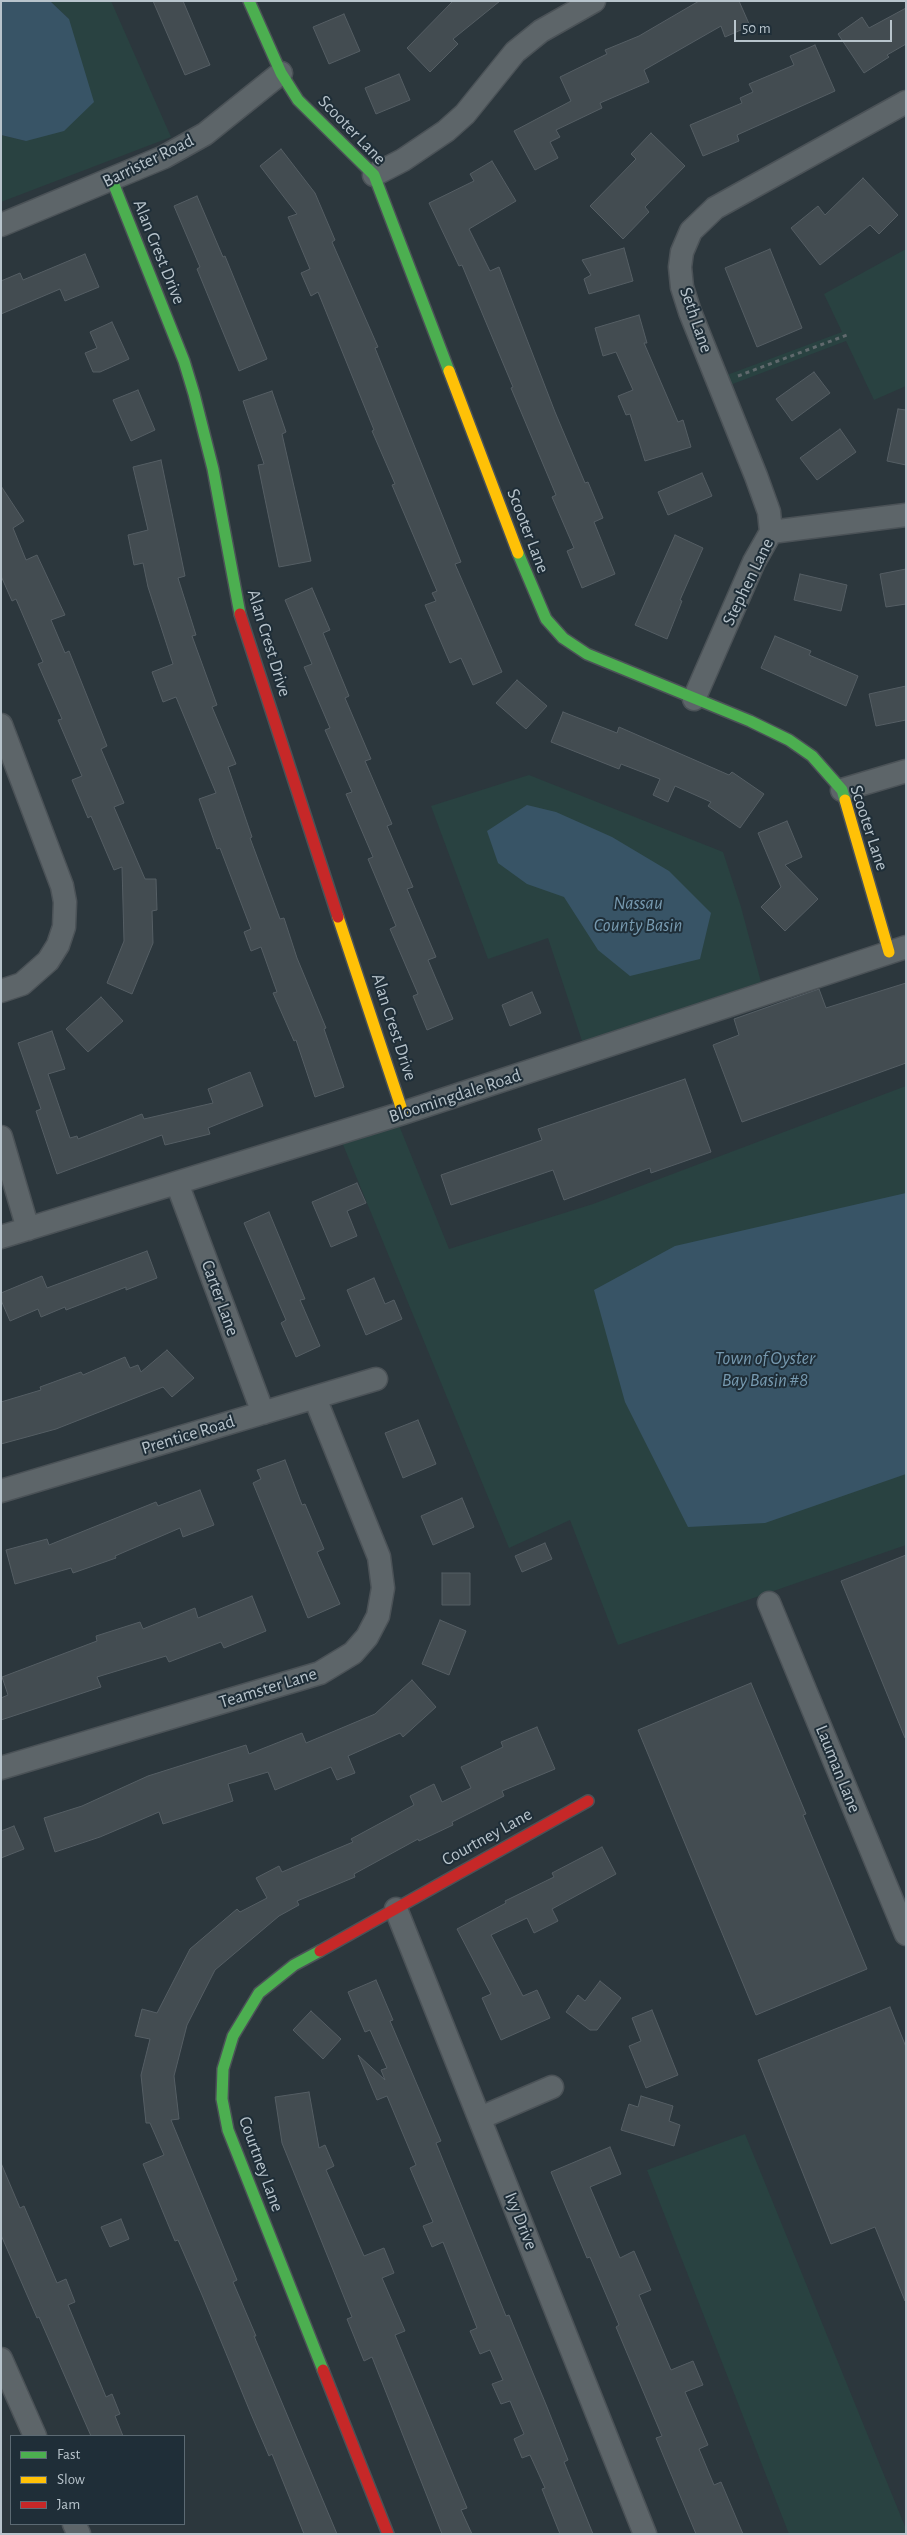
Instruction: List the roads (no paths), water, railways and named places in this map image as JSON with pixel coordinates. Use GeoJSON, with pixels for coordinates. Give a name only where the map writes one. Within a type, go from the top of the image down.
{"type":"FeatureCollection","features":[{"type":"Feature","properties":{"kind":"street","name":"Scooter Lane"},"geometry":{"type":"LineString","coordinates":[[249,1],[281,72],[298,100],[374,175],[526,574],[546,619],[563,638],[587,654],[694,700],[750,720],[789,740],[812,756],[842,790],[897,950]]}},
{"type":"Feature","properties":{"kind":"street"},"geometry":{"type":"LineString","coordinates":[[374,175],[403,160],[446,132],[465,114],[515,52],[541,31],[594,1]]}},
{"type":"Feature","properties":{"kind":"street","name":"Barrister Road"},"geometry":{"type":"LineString","coordinates":[[1,225],[164,157],[205,134],[281,72]]}},
{"type":"Feature","properties":{"kind":"street","name":"Seth Lane"},"geometry":{"type":"LineString","coordinates":[[771,532],[769,512],[690,312],[682,287],[680,267],[682,252],[691,231],[715,208],[906,102]]}},
{"type":"Feature","properties":{"kind":"street","name":"Alan Crest Drive"},"geometry":{"type":"LineString","coordinates":[[112,180],[184,361],[214,470],[230,568],[242,624],[404,1113]]}},
{"type":"Feature","properties":{"kind":"street","name":"Stephen Lane"},"geometry":{"type":"LineString","coordinates":[[694,700],[754,562],[771,532],[906,515]]}},
{"type":"Feature","properties":{"kind":"street"},"geometry":{"type":"LineString","coordinates":[[1,991],[22,984],[48,961],[58,945],[64,927],[65,902],[62,886],[3,736]]}},
{"type":"Feature","properties":{"kind":"street"},"geometry":{"type":"LineString","coordinates":[[842,790],[906,771]]}},
{"type":"Feature","properties":{"kind":"street","name":"Bloomingdale Road"},"geometry":{"type":"LineString","coordinates":[[1,1237],[404,1113],[897,950]]}},
{"type":"Feature","properties":{"kind":"street"},"geometry":{"type":"LineString","coordinates":[[1,1137],[28,1229]]}},
{"type":"Feature","properties":{"kind":"street","name":"Carter Lane"},"geometry":{"type":"LineString","coordinates":[[177,1183],[263,1413]]}},
{"type":"Feature","properties":{"kind":"street","name":"Prentice Road"},"geometry":{"type":"LineString","coordinates":[[1,1492],[376,1379]]}},
{"type":"Feature","properties":{"kind":"street","name":"Teamster Lane"},"geometry":{"type":"LineString","coordinates":[[1,1768],[320,1673],[354,1653],[363,1642],[378,1616],[383,1588],[380,1557],[315,1398]]}},
{"type":"Feature","properties":{"kind":"street","name":"Lauman Lane"},"geometry":{"type":"LineString","coordinates":[[769,1603],[906,1934]]}},
{"type":"Feature","properties":{"kind":"street","name":"Courtney Lane"},"geometry":{"type":"LineString","coordinates":[[388,2534],[228,2130],[222,2099],[224,2069],[233,2036],[259,1993],[294,1965],[588,1800]]}},
{"type":"Feature","properties":{"kind":"street","name":"Ivy Drive"},"geometry":{"type":"LineString","coordinates":[[396,1909],[645,2534]]}},
{"type":"Feature","properties":{"kind":"street"},"geometry":{"type":"LineString","coordinates":[[480,2118],[552,2087]]}},
{"type":"Feature","properties":{"kind":"street"},"geometry":{"type":"LineString","coordinates":[[1,2359],[36,2435]]}},
{"type":"Feature","properties":{"kind":"water"},"geometry":{"type":"Polygon","coordinates":[[[1,1],[50,1],[69,19],[94,102],[64,131],[26,141],[1,135],[1,1]]]}},
{"type":"Feature","properties":{"kind":"water","name":"Nassau County Basin"},"geometry":{"type":"Polygon","coordinates":[[[527,805],[556,812],[612,837],[669,871],[711,913],[700,959],[630,976],[598,950],[564,897],[527,884],[498,863],[487,831],[527,805]]]}},
{"type":"Feature","properties":{"kind":"water","name":"Town of Oyster Bay Basin #8"},"geometry":{"type":"Polygon","coordinates":[[[906,1193],[906,1474],[765,1523],[688,1527],[625,1402],[594,1290],[675,1246],[906,1193]]]}}]}
